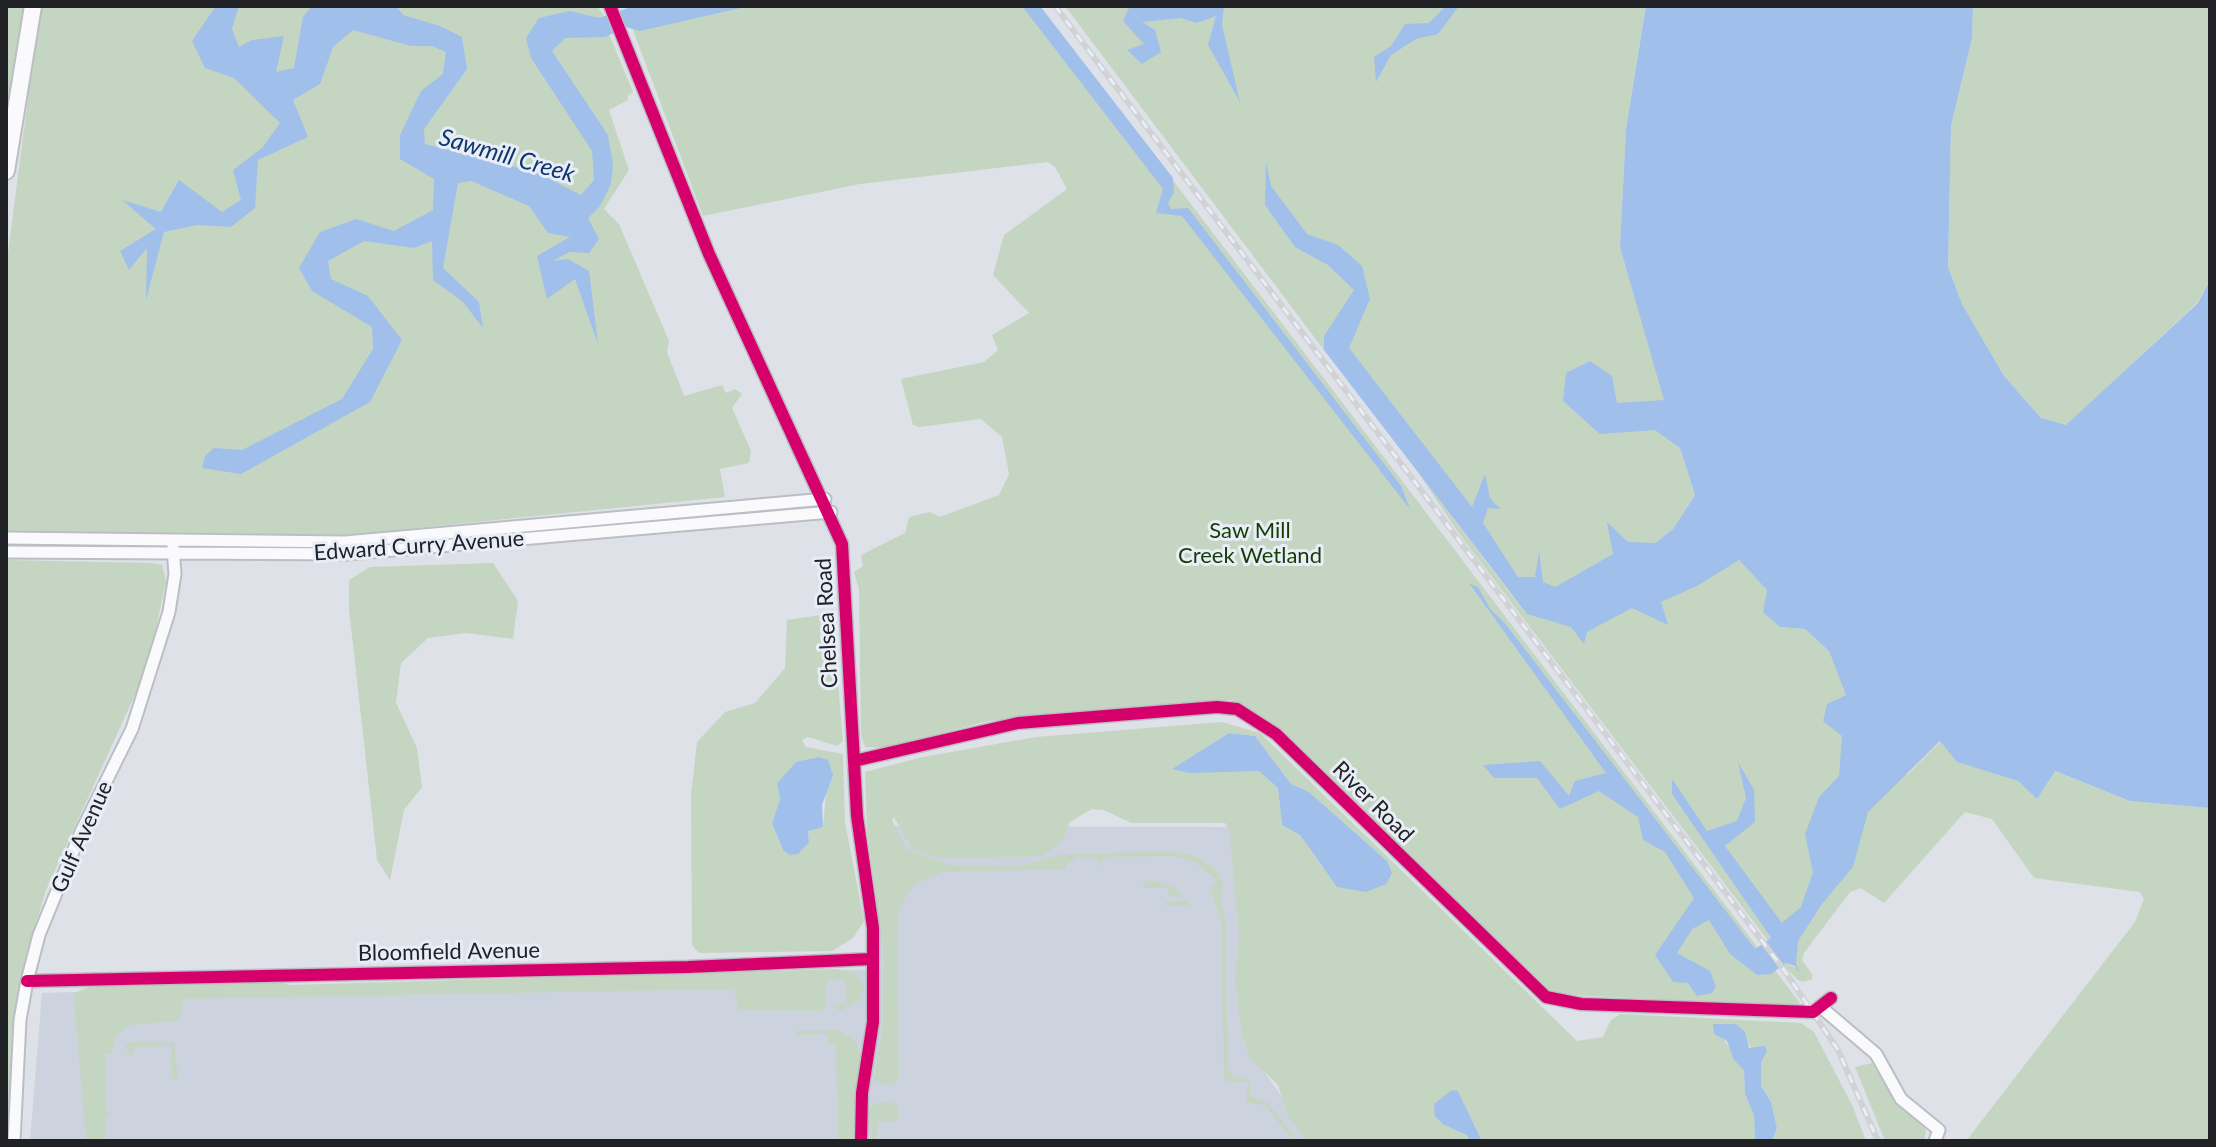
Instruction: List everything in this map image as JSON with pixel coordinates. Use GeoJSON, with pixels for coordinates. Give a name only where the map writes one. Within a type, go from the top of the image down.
{"type":"FeatureCollection","features":[{"type":"Feature","properties":{"kind":"highway"},"geometry":{"type":"LineString","coordinates":[[6,171],[33,6]]}},
{"type":"Feature","properties":{"kind":"street","name":"Chelsea Road"},"geometry":{"type":"LineString","coordinates":[[610,6],[709,254],[831,512],[842,544],[861,864],[873,928],[873,1022],[862,1093],[861,1141]]}},
{"type":"Feature","properties":{"kind":"street","name":"Edward Curry Avenue"},"geometry":{"type":"LineString","coordinates":[[11,538],[345,542],[825,499]]}},
{"type":"Feature","properties":{"kind":"street","name":"Edward Curry Avenue"},"geometry":{"type":"LineString","coordinates":[[11,552],[348,554],[831,512]]}},
{"type":"Feature","properties":{"kind":"street"},"geometry":{"type":"LineString","coordinates":[[659,514],[660,527]]}},
{"type":"Feature","properties":{"kind":"street","name":"Gulf Avenue"},"geometry":{"type":"LineString","coordinates":[[14,1141],[20,1020],[39,935],[81,832],[132,729],[169,612],[175,574],[173,538]]}},
{"type":"Feature","properties":{"kind":"street","name":"River Road"},"geometry":{"type":"LineString","coordinates":[[854,761],[1018,723],[1217,707],[1237,709],[1276,734],[1546,997],[1581,1004],[1813,1012],[1822,1008]]}},
{"type":"Feature","properties":{"kind":"street","name":"Bloomfield Avenue"},"geometry":{"type":"LineString","coordinates":[[27,981],[688,967],[872,959]]}},
{"type":"Feature","properties":{"kind":"street"},"geometry":{"type":"LineString","coordinates":[[1831,998],[1822,1008],[1876,1054],[1901,1099],[1939,1130],[1935,1141]]}},
{"type":"Feature","properties":{"kind":"shaded area"},"geometry":{"type":"Polygon","coordinates":[[[871,826],[1237,827],[1250,1052],[1313,1141],[30,1141],[42,993],[881,969],[871,826]]]}},
{"type":"Feature","properties":{"kind":"green space"},"geometry":{"type":"Polygon","coordinates":[[[6,6],[30,6],[6,149],[6,6]]]}},
{"type":"Feature","properties":{"kind":"green space"},"geometry":{"type":"Polygon","coordinates":[[[40,6],[597,6],[604,16],[633,92],[627,96],[628,100],[609,110],[629,170],[604,209],[619,224],[669,341],[667,352],[684,396],[722,385],[726,393],[735,389],[742,394],[732,408],[751,451],[749,463],[720,469],[725,497],[347,535],[6,531],[6,268],[40,6]]]}},
{"type":"Feature","properties":{"kind":"green space","name":"Saw Mill Creek Wetland"},"geometry":{"type":"Polygon","coordinates":[[[697,6],[1040,6],[1800,1003],[1790,1006],[1554,994],[1535,981],[1258,714],[1230,700],[988,721],[884,748],[865,747],[861,735],[859,589],[854,572],[863,566],[861,555],[905,533],[909,517],[930,512],[940,517],[999,495],[1009,474],[1002,437],[981,419],[919,427],[913,425],[901,379],[984,362],[998,350],[992,335],[1029,313],[993,275],[1004,235],[1067,189],[1055,167],[1048,162],[860,184],[703,216],[633,30],[627,27],[697,6]]]}},
{"type":"Feature","properties":{"kind":"green space"},"geometry":{"type":"Polygon","coordinates":[[[1065,6],[1646,6],[1626,129],[1620,247],[1665,400],[1666,437],[1680,448],[1695,495],[1673,529],[1655,543],[1739,560],[1767,590],[1780,627],[1805,629],[1829,651],[1847,695],[1838,699],[1907,775],[1941,741],[1957,762],[2018,781],[2037,799],[2054,771],[2130,801],[2210,808],[2210,1141],[1966,1141],[2135,922],[2144,899],[2140,892],[2034,878],[1992,819],[1965,812],[1884,903],[1861,888],[1850,892],[1804,953],[1802,960],[1812,979],[1798,980],[1783,965],[1786,963],[1798,969],[1741,894],[1771,938],[1769,942],[1460,535],[1417,471],[1526,614],[1324,336],[1324,350],[1065,6]]]}},
{"type":"Feature","properties":{"kind":"green space"},"geometry":{"type":"Polygon","coordinates":[[[1973,6],[2210,6],[2210,280],[2198,302],[2066,426],[2041,418],[2004,376],[1962,304],[1948,267],[1951,126],[1972,38],[1973,6]]]}},
{"type":"Feature","properties":{"kind":"green space"},"geometry":{"type":"Polygon","coordinates":[[[647,519],[647,523],[359,550],[239,547],[647,519]]]}},
{"type":"Feature","properties":{"kind":"green space"},"geometry":{"type":"Polygon","coordinates":[[[6,560],[151,563],[162,565],[166,581],[148,666],[46,890],[24,963],[6,1141],[6,560]]]}},
{"type":"Feature","properties":{"kind":"green space"},"geometry":{"type":"Polygon","coordinates":[[[493,563],[518,601],[513,639],[466,633],[428,638],[401,663],[396,703],[417,748],[422,787],[404,810],[390,880],[377,860],[349,609],[349,580],[370,567],[493,563]]]}},
{"type":"Feature","properties":{"kind":"green space"},"geometry":{"type":"Polygon","coordinates":[[[821,615],[820,638],[836,659],[843,741],[837,746],[808,737],[802,740],[806,747],[843,754],[845,822],[864,921],[853,938],[832,951],[699,953],[692,945],[691,795],[697,742],[725,712],[755,703],[785,668],[787,620],[821,615]],[[796,762],[777,783],[780,799],[772,823],[783,850],[809,842],[808,831],[823,826],[827,784],[796,762]]]}},
{"type":"Feature","properties":{"kind":"green space"},"geometry":{"type":"Polygon","coordinates":[[[1222,722],[1260,733],[1577,1041],[1603,1037],[1611,1020],[1620,1014],[1801,1023],[1814,1032],[1853,1107],[1866,1141],[1772,1141],[1777,1128],[1771,1102],[1761,1086],[1761,1062],[1736,1025],[1714,1024],[1744,1070],[1745,1094],[1754,1115],[1755,1141],[1482,1141],[1458,1091],[1452,1090],[1444,1125],[1468,1135],[1470,1141],[1306,1141],[1287,1114],[1278,1085],[1250,1058],[1242,1035],[1235,979],[1239,939],[1230,832],[1225,823],[1131,823],[1104,810],[1092,809],[1070,822],[1063,840],[1043,856],[938,858],[912,849],[894,817],[892,820],[906,849],[950,865],[1019,866],[1060,855],[1168,851],[1193,855],[1216,870],[1224,886],[1220,897],[1225,918],[1228,1068],[1234,1077],[1249,1080],[1252,1097],[1268,1103],[1298,1141],[1293,1141],[1265,1105],[1247,1103],[1247,1082],[1228,1082],[1224,1077],[1221,921],[1210,888],[1217,880],[1195,863],[1174,856],[1102,857],[1100,869],[1097,857],[1075,857],[1074,861],[1067,862],[1065,869],[942,872],[917,883],[904,899],[897,918],[899,1078],[893,1084],[885,1085],[874,1080],[882,1029],[884,956],[867,830],[865,772],[923,757],[1036,737],[1222,722]],[[1229,733],[1173,769],[1259,771],[1278,788],[1282,825],[1300,835],[1323,868],[1387,861],[1309,792],[1291,784],[1255,736],[1229,733]]]}},
{"type":"Feature","properties":{"kind":"green space"},"geometry":{"type":"Polygon","coordinates":[[[1144,881],[1157,881],[1175,888],[1183,897],[1169,896],[1168,888],[1143,888],[1144,881]]]}},
{"type":"Feature","properties":{"kind":"green space"},"geometry":{"type":"Polygon","coordinates":[[[1183,897],[1190,905],[1165,906],[1165,902],[1183,901],[1183,897]]]}},
{"type":"Feature","properties":{"kind":"green space"},"geometry":{"type":"Polygon","coordinates":[[[838,969],[857,974],[864,986],[859,1001],[840,1011],[832,1005],[847,1004],[844,979],[826,981],[826,1006],[820,1011],[739,1010],[734,989],[182,999],[181,1015],[177,1021],[130,1025],[115,1037],[112,1053],[105,1054],[106,1112],[113,1113],[106,1116],[106,1141],[86,1141],[74,997],[75,993],[91,986],[281,982],[289,985],[838,969]]]}},
{"type":"Feature","properties":{"kind":"green space"},"geometry":{"type":"Polygon","coordinates":[[[837,1030],[854,1039],[860,1053],[852,1141],[838,1141],[836,1043],[828,1043],[827,1034],[795,1035],[795,1031],[837,1030]]]}},
{"type":"Feature","properties":{"kind":"green space"},"geometry":{"type":"Polygon","coordinates":[[[131,1041],[174,1043],[178,1079],[172,1079],[171,1046],[133,1047],[133,1054],[129,1055],[125,1047],[131,1041]]]}},
{"type":"Feature","properties":{"kind":"green space"},"geometry":{"type":"Polygon","coordinates":[[[1872,1063],[1893,1098],[1926,1130],[1924,1141],[1885,1141],[1855,1067],[1872,1063]]]}},
{"type":"Feature","properties":{"kind":"green space"},"geometry":{"type":"Polygon","coordinates":[[[890,1102],[898,1107],[899,1118],[896,1122],[877,1122],[877,1141],[872,1141],[872,1126],[867,1126],[868,1108],[876,1103],[890,1102]]]}},
{"type":"Feature","properties":{"kind":"water"},"geometry":{"type":"Polygon","coordinates":[[[216,6],[239,6],[232,29],[239,47],[252,40],[284,36],[276,72],[294,68],[303,17],[312,6],[396,6],[403,15],[440,26],[462,37],[467,69],[424,129],[425,144],[538,173],[581,195],[594,180],[592,151],[531,58],[526,38],[539,18],[570,11],[599,18],[634,6],[749,6],[640,31],[627,27],[605,37],[565,38],[552,51],[608,135],[613,165],[611,184],[600,206],[588,218],[599,239],[589,253],[569,252],[553,261],[568,259],[589,271],[598,344],[575,279],[547,299],[537,256],[570,237],[548,233],[529,206],[471,181],[458,183],[443,268],[479,302],[483,328],[463,302],[433,280],[432,241],[414,248],[364,241],[328,261],[331,279],[368,296],[402,340],[370,402],[241,474],[202,468],[205,456],[214,448],[242,450],[342,399],[373,349],[372,327],[312,291],[299,268],[320,232],[356,219],[394,231],[433,210],[434,179],[400,159],[400,135],[421,91],[443,74],[446,52],[432,46],[411,46],[353,30],[333,47],[320,84],[293,100],[308,137],[258,160],[255,208],[231,227],[197,225],[164,232],[146,300],[147,248],[129,270],[120,251],[156,229],[122,200],[161,212],[179,180],[222,212],[241,200],[233,170],[262,148],[280,123],[234,78],[205,68],[192,41],[216,6]]]}},
{"type":"Feature","properties":{"kind":"water"},"geometry":{"type":"Polygon","coordinates":[[[1022,6],[1040,6],[1173,178],[1174,192],[1168,203],[1171,209],[1188,208],[1401,486],[1410,509],[1182,216],[1156,213],[1163,189],[1022,6]]]}},
{"type":"Feature","properties":{"kind":"water"},"geometry":{"type":"Polygon","coordinates":[[[1130,6],[1224,6],[1222,25],[1240,102],[1208,45],[1216,16],[1197,23],[1180,18],[1142,22],[1155,30],[1161,52],[1142,64],[1127,50],[1144,44],[1123,21],[1130,6]]]}},
{"type":"Feature","properties":{"kind":"water"},"geometry":{"type":"Polygon","coordinates":[[[1446,6],[1459,6],[1438,34],[1416,39],[1391,55],[1376,82],[1374,57],[1391,46],[1405,24],[1429,23],[1446,6]]]}},
{"type":"Feature","properties":{"kind":"water"},"geometry":{"type":"Polygon","coordinates":[[[1646,6],[1973,6],[1972,38],[1951,126],[1948,267],[1962,304],[2004,376],[2041,418],[2066,425],[2198,303],[2210,280],[2210,808],[2130,801],[2055,771],[2037,799],[2018,781],[1957,762],[1940,741],[1868,812],[1853,867],[1822,904],[1798,941],[1796,963],[1800,974],[1795,966],[1786,963],[1771,974],[1757,975],[1730,954],[1709,920],[1692,929],[1677,953],[1710,971],[1716,987],[1712,993],[1697,996],[1688,983],[1673,982],[1655,955],[1694,898],[1665,852],[1643,840],[1638,817],[1599,791],[1560,809],[1537,778],[1494,778],[1483,765],[1540,761],[1569,796],[1575,781],[1606,773],[1469,583],[1478,587],[1490,609],[1504,622],[1755,949],[1771,938],[1672,794],[1672,779],[1707,831],[1737,821],[1746,798],[1738,762],[1754,790],[1755,822],[1725,846],[1782,923],[1801,907],[1813,872],[1805,834],[1819,797],[1839,776],[1842,736],[1823,721],[1827,704],[1846,695],[1829,651],[1805,629],[1780,627],[1763,612],[1767,590],[1739,560],[1697,586],[1661,602],[1668,625],[1632,608],[1587,632],[1584,644],[1571,627],[1527,614],[1324,350],[1324,336],[1354,290],[1328,265],[1295,247],[1265,205],[1266,162],[1271,186],[1307,234],[1338,245],[1362,266],[1370,299],[1349,348],[1472,507],[1485,474],[1490,498],[1500,509],[1488,508],[1483,523],[1518,577],[1535,577],[1539,551],[1543,582],[1555,587],[1613,554],[1607,522],[1628,542],[1655,543],[1673,529],[1695,495],[1680,448],[1655,430],[1600,434],[1563,401],[1566,373],[1590,361],[1612,376],[1617,403],[1664,400],[1620,247],[1626,129],[1646,6]]]}},
{"type":"Feature","properties":{"kind":"water"},"geometry":{"type":"Polygon","coordinates":[[[1229,733],[1255,736],[1291,784],[1309,792],[1387,861],[1392,873],[1386,884],[1366,892],[1337,887],[1300,835],[1282,825],[1278,788],[1259,771],[1190,773],[1172,769],[1229,733]]]}},
{"type":"Feature","properties":{"kind":"water"},"geometry":{"type":"Polygon","coordinates":[[[819,757],[828,760],[833,775],[822,805],[823,827],[808,831],[809,842],[798,854],[790,855],[783,850],[772,823],[780,799],[777,783],[796,762],[819,757]]]}},
{"type":"Feature","properties":{"kind":"water"},"geometry":{"type":"Polygon","coordinates":[[[1713,1024],[1736,1024],[1745,1032],[1749,1048],[1765,1046],[1767,1051],[1761,1062],[1761,1086],[1771,1102],[1777,1128],[1772,1141],[1755,1141],[1754,1115],[1745,1094],[1744,1070],[1734,1060],[1727,1041],[1714,1034],[1713,1024]]]}},
{"type":"Feature","properties":{"kind":"water"},"geometry":{"type":"Polygon","coordinates":[[[1452,1090],[1458,1091],[1482,1141],[1470,1141],[1467,1135],[1444,1125],[1435,1116],[1434,1104],[1452,1090]]]}},
{"type":"Feature","properties":{"kind":"railway"},"geometry":{"type":"LineString","coordinates":[[1055,6],[1784,970],[1838,1050],[1878,1141]]}},
{"type":"Feature","properties":{"kind":"cycle path"},"geometry":{"type":"LineString","coordinates":[[610,6],[709,254],[842,544],[857,816],[873,928],[873,1022],[862,1093],[861,1141]]}},
{"type":"Feature","properties":{"kind":"cycle path"},"geometry":{"type":"LineString","coordinates":[[854,761],[1018,723],[1217,707],[1237,709],[1276,734],[1546,997],[1581,1004],[1813,1012],[1831,998]]}},
{"type":"Feature","properties":{"kind":"cycle path"},"geometry":{"type":"LineString","coordinates":[[27,981],[688,967],[872,959]]}},
{"type":"Feature","properties":{"kind":"water label","name":"Sawmill Creek"},"geometry":{"type":"Point","coordinates":[507,156]}}]}
